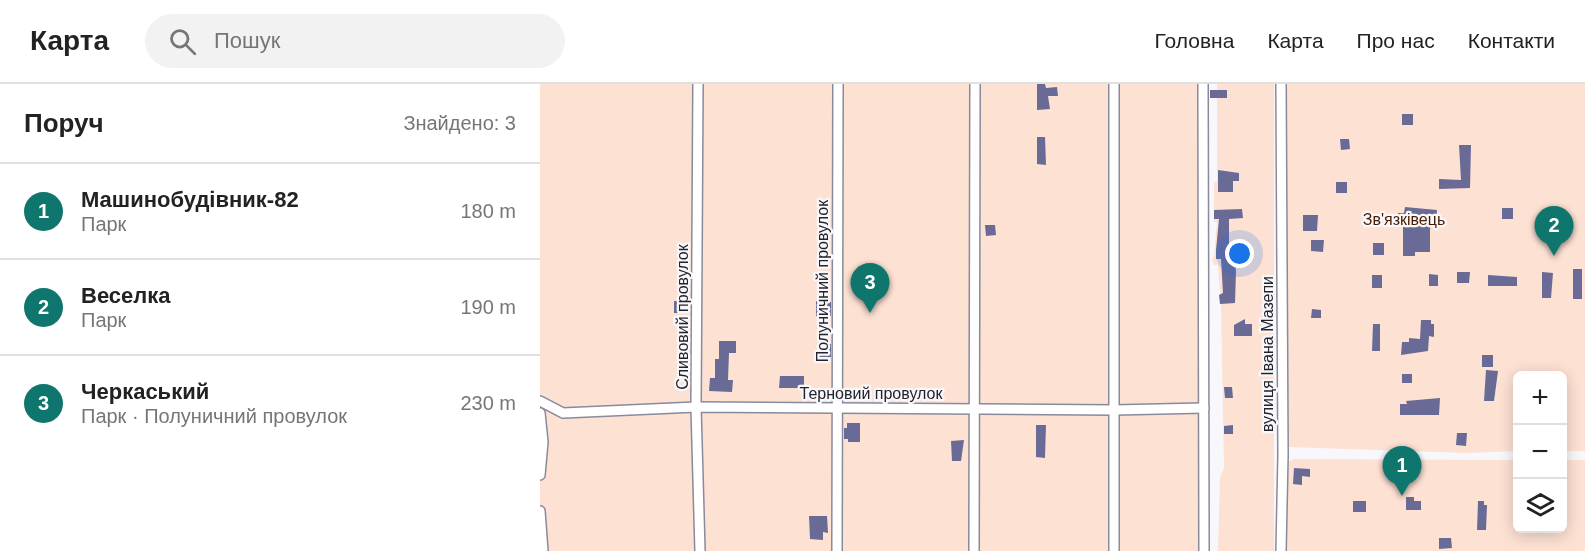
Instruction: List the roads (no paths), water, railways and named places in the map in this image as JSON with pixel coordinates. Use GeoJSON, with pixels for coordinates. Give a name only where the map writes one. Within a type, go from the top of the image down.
{"type":"FeatureCollection","features":[{"type":"Feature","properties":{"kind":"street","name":"Сливовий провулок"},"geometry":{"type":"LineString","coordinates":[[698,84],[696,406],[700,551]]}},
{"type":"Feature","properties":{"kind":"street","name":"Полуничний провулок"},"geometry":{"type":"LineString","coordinates":[[837,551],[838,84]]}},
{"type":"Feature","properties":{"kind":"street"},"geometry":{"type":"LineString","coordinates":[[974,551],[975,84]]}},
{"type":"Feature","properties":{"kind":"street"},"geometry":{"type":"LineString","coordinates":[[1114,84],[1114,551]]}},
{"type":"Feature","properties":{"kind":"street"},"geometry":{"type":"LineString","coordinates":[[1203,84],[1204,551]]}},
{"type":"Feature","properties":{"kind":"street","name":"вулиця Івана Мазепи"},"geometry":{"type":"LineString","coordinates":[[1281,84],[1283,455],[1281,551]]}},
{"type":"Feature","properties":{"kind":"street","name":"Терновий провулок"},"geometry":{"type":"LineString","coordinates":[[540,402],[563,413],[696,406],[1114,410],[1204,408]]}},
{"type":"Feature","properties":{"kind":"street"},"geometry":{"type":"LineString","coordinates":[[540,413],[543,442],[540,475]]}},
{"type":"Feature","properties":{"kind":"street"},"geometry":{"type":"LineString","coordinates":[[540,511],[543,551]]}},
{"type":"Feature","properties":{"kind":"place","name":"Веселка"},"geometry":{"type":"Point","coordinates":[1554,256]}},
{"type":"Feature","properties":{"kind":"place","name":"Черкаський"},"geometry":{"type":"Point","coordinates":[870,313]}},
{"type":"Feature","properties":{"kind":"place","name":"Машинобудівник-82"},"geometry":{"type":"Point","coordinates":[1402,496]}},
{"type":"Feature","properties":{"kind":"park label","name":"Зв'язківець"},"geometry":{"type":"Point","coordinates":[1404,219]}}]}
